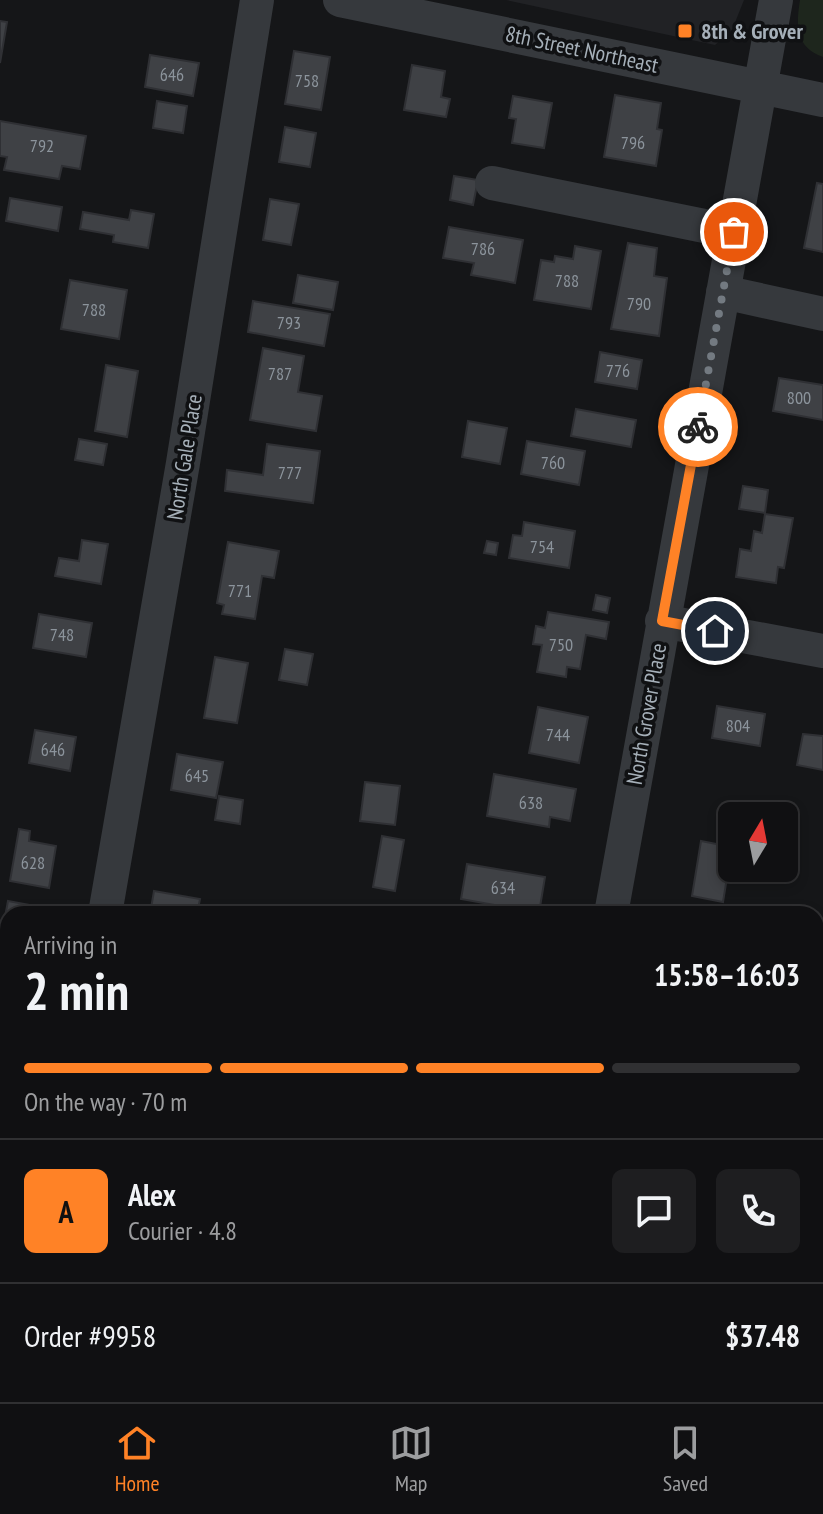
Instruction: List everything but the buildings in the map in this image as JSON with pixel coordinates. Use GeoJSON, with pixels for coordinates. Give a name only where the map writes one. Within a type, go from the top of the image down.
{"type":"FeatureCollection","features":[{"type":"Feature","properties":{"kind":"street","name":"North Gale Place"},"geometry":{"type":"LineString","coordinates":[[106,906],[183,463],[257,0]]}},
{"type":"Feature","properties":{"kind":"street","name":"8th Street Northeast"},"geometry":{"type":"LineString","coordinates":[[340,0],[823,100]]}},
{"type":"Feature","properties":{"kind":"street","name":"North Grover Place"},"geometry":{"type":"LineString","coordinates":[[612,906],[776,0]]}},
{"type":"Feature","properties":{"kind":"street"},"geometry":{"type":"LineString","coordinates":[[492,183],[734,232]]}},
{"type":"Feature","properties":{"kind":"street"},"geometry":{"type":"LineString","coordinates":[[723,292],[823,314]]}},
{"type":"Feature","properties":{"kind":"street"},"geometry":{"type":"LineString","coordinates":[[662,621],[823,651]]}},
{"type":"Feature","properties":{"kind":"shaded area"},"geometry":{"type":"Polygon","coordinates":[[[506,0],[744,0],[732,30],[715,45],[506,0]]]}},
{"type":"Feature","properties":{"kind":"shaded area"},"geometry":{"type":"Polygon","coordinates":[[[800,0],[823,0],[823,57],[802,41],[798,26],[800,0]]]}},
{"type":"Feature","properties":{"kind":"way so far"},"geometry":{"type":"LineString","coordinates":[[698,427],[734,232]]}},
{"type":"Feature","properties":{"kind":"place","name":"8th & Grover"},"geometry":{"type":"Point","coordinates":[685,31]}},
{"type":"Feature","properties":{"kind":"route"},"geometry":{"type":"LineString","coordinates":[[698,427],[662,621],[715,631]]}}]}
